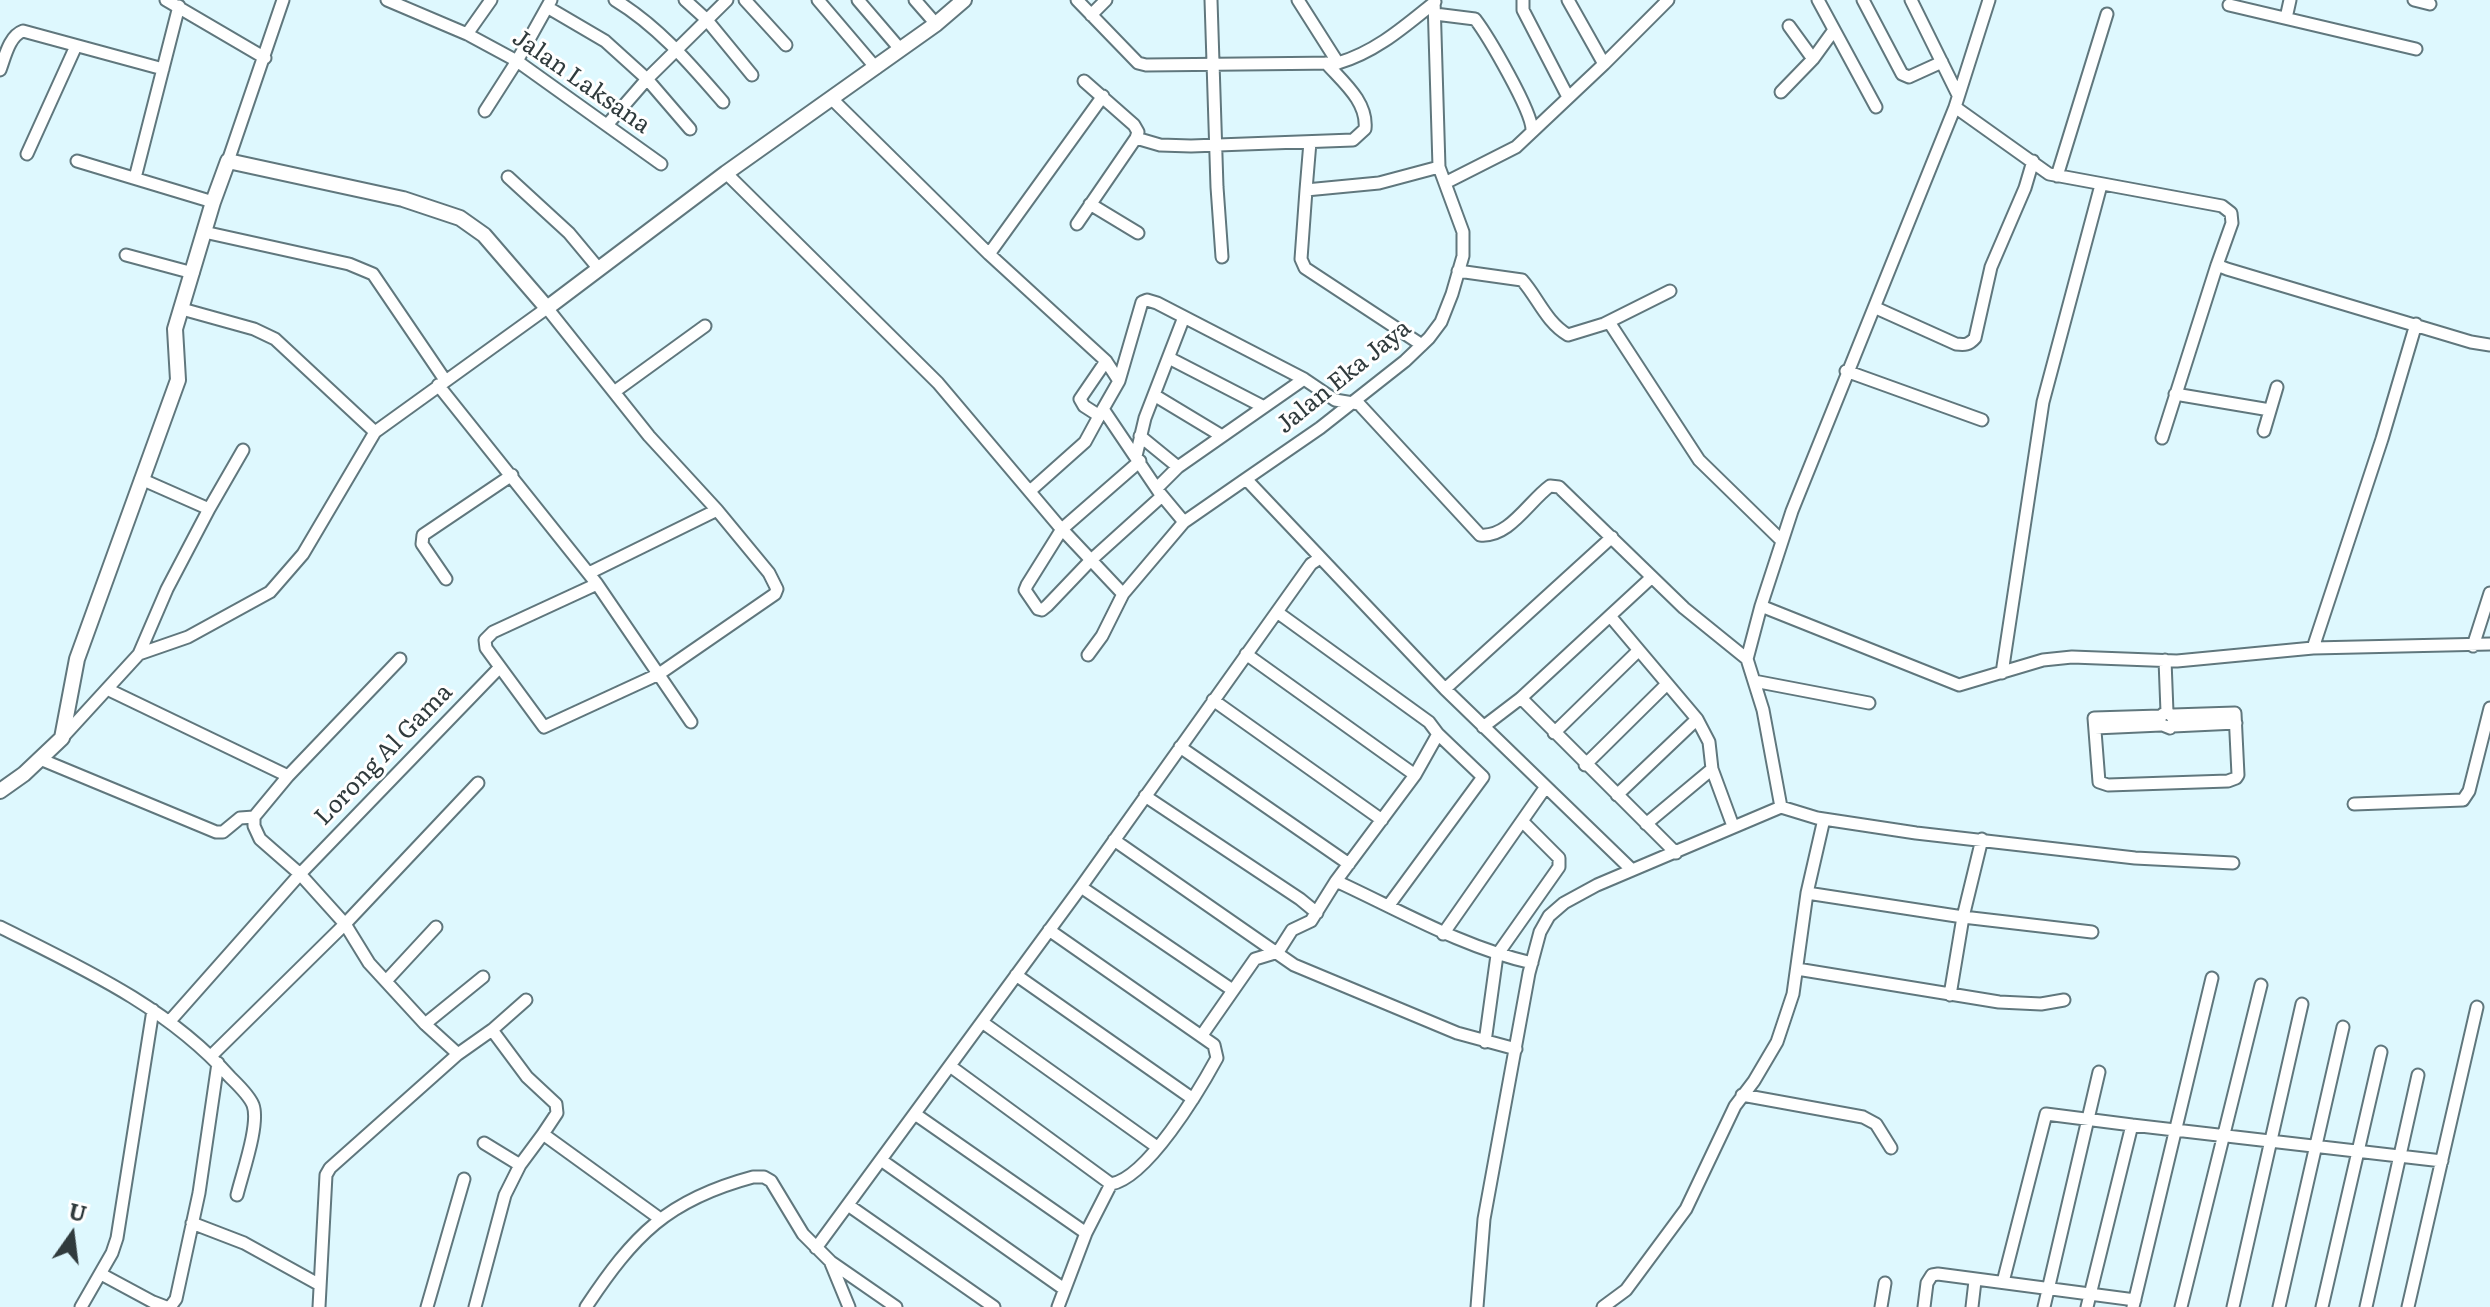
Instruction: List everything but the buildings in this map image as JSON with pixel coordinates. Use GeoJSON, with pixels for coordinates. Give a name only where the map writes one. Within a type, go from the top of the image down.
{"type":"FeatureCollection","features":[{"type":"Feature","properties":{"kind":"street"},"geometry":{"type":"LineString","coordinates":[[166,0],[265,58]]}},
{"type":"Feature","properties":{"kind":"street"},"geometry":{"type":"LineString","coordinates":[[62,738],[77,659],[178,380],[175,329],[204,232],[283,0]]}},
{"type":"Feature","properties":{"kind":"street","name":"Jalan Laksana"},"geometry":{"type":"LineString","coordinates":[[387,0],[410,4],[517,61],[661,164]]}},
{"type":"Feature","properties":{"kind":"street"},"geometry":{"type":"LineString","coordinates":[[467,34],[491,0]]}},
{"type":"Feature","properties":{"kind":"street"},"geometry":{"type":"LineString","coordinates":[[615,0],[677,49],[723,102]]}},
{"type":"Feature","properties":{"kind":"street"},"geometry":{"type":"LineString","coordinates":[[685,0],[706,19],[752,75]]}},
{"type":"Feature","properties":{"kind":"street"},"geometry":{"type":"LineString","coordinates":[[607,125],[647,79],[727,0]]}},
{"type":"Feature","properties":{"kind":"street"},"geometry":{"type":"LineString","coordinates":[[745,0],[786,45]]}},
{"type":"Feature","properties":{"kind":"street"},"geometry":{"type":"LineString","coordinates":[[818,0],[876,68]]}},
{"type":"Feature","properties":{"kind":"street"},"geometry":{"type":"LineString","coordinates":[[858,0],[900,49]]}},
{"type":"Feature","properties":{"kind":"street"},"geometry":{"type":"LineString","coordinates":[[915,0],[936,24]]}},
{"type":"Feature","properties":{"kind":"street"},"geometry":{"type":"LineString","coordinates":[[139,654],[188,637],[270,592],[303,554],[375,432],[726,173],[936,24],[964,0]]}},
{"type":"Feature","properties":{"kind":"street"},"geometry":{"type":"LineString","coordinates":[[1077,0],[1142,65],[1332,63],[1365,53],[1435,5],[1475,19],[1532,120],[1532,130]]}},
{"type":"Feature","properties":{"kind":"street"},"geometry":{"type":"LineString","coordinates":[[1091,15],[1106,0]]}},
{"type":"Feature","properties":{"kind":"street"},"geometry":{"type":"LineString","coordinates":[[1211,0],[1222,257]]}},
{"type":"Feature","properties":{"kind":"street"},"geometry":{"type":"LineString","coordinates":[[1136,138],[1160,145],[1353,140],[1365,129],[1365,112],[1332,63],[1298,0]]}},
{"type":"Feature","properties":{"kind":"street"},"geometry":{"type":"LineString","coordinates":[[1523,0],[1523,10],[1568,97]]}},
{"type":"Feature","properties":{"kind":"street"},"geometry":{"type":"LineString","coordinates":[[1568,0],[1604,64]]}},
{"type":"Feature","properties":{"kind":"street"},"geometry":{"type":"LineString","coordinates":[[1445,183],[1499,158],[1526,140],[1532,130],[1668,0]]}},
{"type":"Feature","properties":{"kind":"street"},"geometry":{"type":"LineString","coordinates":[[1818,0],[1876,107]]}},
{"type":"Feature","properties":{"kind":"street"},"geometry":{"type":"LineString","coordinates":[[1863,0],[1902,74],[1909,77],[1942,62]]}},
{"type":"Feature","properties":{"kind":"street"},"geometry":{"type":"LineString","coordinates":[[1911,0],[1942,62],[1957,101],[2049,174],[2222,206],[2231,213],[2232,223],[2162,438]]}},
{"type":"Feature","properties":{"kind":"street"},"geometry":{"type":"LineString","coordinates":[[1781,807],[1763,710],[1747,659],[1782,541],[1846,371],[1876,308],[1957,101],[1989,0]]}},
{"type":"Feature","properties":{"kind":"street"},"geometry":{"type":"LineString","coordinates":[[2286,18],[2290,0]]}},
{"type":"Feature","properties":{"kind":"street"},"geometry":{"type":"LineString","coordinates":[[2414,0],[2430,4]]}},
{"type":"Feature","properties":{"kind":"street"},"geometry":{"type":"LineString","coordinates":[[485,111],[549,4],[605,41],[647,79],[690,129]]}},
{"type":"Feature","properties":{"kind":"street","name":"Jalan Eka Jaya"},"geometry":{"type":"LineString","coordinates":[[1088,655],[1102,636],[1123,594],[1184,522],[1354,402],[1422,345],[1441,322],[1463,256],[1463,232],[1439,167],[1435,5]]}},
{"type":"Feature","properties":{"kind":"street"},"geometry":{"type":"LineString","coordinates":[[2229,5],[2416,49]]}},
{"type":"Feature","properties":{"kind":"street"},"geometry":{"type":"LineString","coordinates":[[135,178],[179,6]]}},
{"type":"Feature","properties":{"kind":"street"},"geometry":{"type":"LineString","coordinates":[[2057,176],[2107,14]]}},
{"type":"Feature","properties":{"kind":"street"},"geometry":{"type":"LineString","coordinates":[[1789,26],[1813,59]]}},
{"type":"Feature","properties":{"kind":"street"},"geometry":{"type":"LineString","coordinates":[[1781,92],[1813,59],[1834,30]]}},
{"type":"Feature","properties":{"kind":"street"},"geometry":{"type":"LineString","coordinates":[[0,70],[17,32],[34,32],[163,69]]}},
{"type":"Feature","properties":{"kind":"street"},"geometry":{"type":"LineString","coordinates":[[27,154],[76,46]]}},
{"type":"Feature","properties":{"kind":"street"},"geometry":{"type":"LineString","coordinates":[[1077,224],[1138,132],[1084,81]]}},
{"type":"Feature","properties":{"kind":"street"},"geometry":{"type":"LineString","coordinates":[[989,254],[1103,96]]}},
{"type":"Feature","properties":{"kind":"street"},"geometry":{"type":"LineString","coordinates":[[832,99],[989,254],[1106,361],[1119,381]]}},
{"type":"Feature","properties":{"kind":"street"},"geometry":{"type":"LineString","coordinates":[[1310,142],[1301,259],[1305,268],[1422,345]]}},
{"type":"Feature","properties":{"kind":"street"},"geometry":{"type":"LineString","coordinates":[[77,161],[213,202]]}},
{"type":"Feature","properties":{"kind":"street"},"geometry":{"type":"LineString","coordinates":[[228,161],[403,199],[460,218],[484,235],[649,436],[717,510],[776,584],[775,594],[659,674],[546,727],[486,648],[485,640],[488,635],[597,584]]}},
{"type":"Feature","properties":{"kind":"street"},"geometry":{"type":"LineString","coordinates":[[1876,308],[1956,344],[1971,343],[1975,338],[1991,267],[2025,188],[2033,161]]}},
{"type":"Feature","properties":{"kind":"street"},"geometry":{"type":"LineString","coordinates":[[1306,190],[1379,183],[1439,167]]}},
{"type":"Feature","properties":{"kind":"street"},"geometry":{"type":"LineString","coordinates":[[726,173],[875,317],[938,383],[1090,561],[1123,594]]}},
{"type":"Feature","properties":{"kind":"street"},"geometry":{"type":"LineString","coordinates":[[508,177],[569,233],[599,269]]}},
{"type":"Feature","properties":{"kind":"street"},"geometry":{"type":"LineString","coordinates":[[2002,673],[2043,402],[2101,185]]}},
{"type":"Feature","properties":{"kind":"street"},"geometry":{"type":"LineString","coordinates":[[1090,204],[1138,233]]}},
{"type":"Feature","properties":{"kind":"street"},"geometry":{"type":"LineString","coordinates":[[204,232],[349,264],[373,274],[469,425],[589,573],[691,722]]}},
{"type":"Feature","properties":{"kind":"street"},"geometry":{"type":"LineString","coordinates":[[126,255],[193,273]]}},
{"type":"Feature","properties":{"kind":"street"},"geometry":{"type":"LineString","coordinates":[[2217,265],[2258,280],[2490,345]]}},
{"type":"Feature","properties":{"kind":"street"},"geometry":{"type":"LineString","coordinates":[[1458,271],[1522,280],[1548,318],[1568,335],[1609,322],[1670,291]]}},
{"type":"Feature","properties":{"kind":"street"},"geometry":{"type":"LineString","coordinates":[[1030,491],[1085,442],[1119,381],[1142,302],[1147,300],[1304,379],[1335,400],[1354,402],[1480,535],[1496,533],[1550,486],[1559,487],[1684,608],[1747,659]]}},
{"type":"Feature","properties":{"kind":"street"},"geometry":{"type":"LineString","coordinates":[[182,309],[254,329],[275,339],[375,432]]}},
{"type":"Feature","properties":{"kind":"street"},"geometry":{"type":"LineString","coordinates":[[1184,317],[1140,436],[1138,458],[1062,529],[1025,590],[1038,609],[1047,606],[1159,492],[1178,467],[1304,379]]}},
{"type":"Feature","properties":{"kind":"street"},"geometry":{"type":"LineString","coordinates":[[1609,322],[1699,460],[1782,541]]}},
{"type":"Feature","properties":{"kind":"street"},"geometry":{"type":"LineString","coordinates":[[2313,648],[2382,439],[2416,324]]}},
{"type":"Feature","properties":{"kind":"street"},"geometry":{"type":"LineString","coordinates":[[614,392],[705,326]]}},
{"type":"Feature","properties":{"kind":"street"},"geometry":{"type":"LineString","coordinates":[[1169,358],[1262,406]]}},
{"type":"Feature","properties":{"kind":"street"},"geometry":{"type":"LineString","coordinates":[[1106,361],[1080,399],[1084,406],[1100,412],[1184,522]]}},
{"type":"Feature","properties":{"kind":"street"},"geometry":{"type":"LineString","coordinates":[[1846,371],[1982,420]]}},
{"type":"Feature","properties":{"kind":"street"},"geometry":{"type":"LineString","coordinates":[[2264,431],[2277,387]]}},
{"type":"Feature","properties":{"kind":"street"},"geometry":{"type":"LineString","coordinates":[[2175,394],[2270,410]]}},
{"type":"Feature","properties":{"kind":"street"},"geometry":{"type":"LineString","coordinates":[[1154,395],[1222,436]]}},
{"type":"Feature","properties":{"kind":"street"},"geometry":{"type":"LineString","coordinates":[[1140,436],[1178,467]]}},
{"type":"Feature","properties":{"kind":"street"},"geometry":{"type":"LineString","coordinates":[[0,791],[62,738],[139,654],[167,589],[243,450]]}},
{"type":"Feature","properties":{"kind":"street"},"geometry":{"type":"LineString","coordinates":[[446,579],[422,544],[423,535],[512,475]]}},
{"type":"Feature","properties":{"kind":"street"},"geometry":{"type":"LineString","coordinates":[[141,479],[209,509]]}},
{"type":"Feature","properties":{"kind":"street"},"geometry":{"type":"LineString","coordinates":[[1246,479],[1445,689],[1631,869]]}},
{"type":"Feature","properties":{"kind":"street"},"geometry":{"type":"LineString","coordinates":[[589,573],[717,510]]}},
{"type":"Feature","properties":{"kind":"street"},"geometry":{"type":"LineString","coordinates":[[1445,689],[1612,537]]}},
{"type":"Feature","properties":{"kind":"street"},"geometry":{"type":"LineString","coordinates":[[816,1248],[1081,887],[1311,564],[1320,558]]}},
{"type":"Feature","properties":{"kind":"street"},"geometry":{"type":"LineString","coordinates":[[1483,727],[1521,698],[1652,577]]}},
{"type":"Feature","properties":{"kind":"street"},"geometry":{"type":"LineString","coordinates":[[2473,646],[2490,593]]}},
{"type":"Feature","properties":{"kind":"street"},"geometry":{"type":"LineString","coordinates":[[1761,606],[1949,683],[1966,684],[2043,660],[2072,657],[2165,660],[2313,648],[2490,644]]}},
{"type":"Feature","properties":{"kind":"street"},"geometry":{"type":"LineString","coordinates":[[1277,612],[1429,722],[1483,777],[1389,905]]}},
{"type":"Feature","properties":{"kind":"street"},"geometry":{"type":"LineString","coordinates":[[1610,616],[1696,720],[1709,742],[1712,769],[1733,826]]}},
{"type":"Feature","properties":{"kind":"street"},"geometry":{"type":"LineString","coordinates":[[1554,733],[1638,651]]}},
{"type":"Feature","properties":{"kind":"street"},"geometry":{"type":"LineString","coordinates":[[1246,654],[1415,775]]}},
{"type":"Feature","properties":{"kind":"street"},"geometry":{"type":"LineString","coordinates":[[400,659],[288,776],[254,817],[254,826],[260,839],[300,874],[345,924],[369,963],[425,1024],[458,1054]]}},
{"type":"Feature","properties":{"kind":"street"},"geometry":{"type":"LineString","coordinates":[[2165,660],[2167,719]]}},
{"type":"Feature","properties":{"kind":"street","name":"Lorong Al Gama"},"geometry":{"type":"LineString","coordinates":[[169,1022],[300,874],[500,667]]}},
{"type":"Feature","properties":{"kind":"street"},"geometry":{"type":"LineString","coordinates":[[1754,681],[1869,703]]}},
{"type":"Feature","properties":{"kind":"street"},"geometry":{"type":"LineString","coordinates":[[1585,765],[1667,684]]}},
{"type":"Feature","properties":{"kind":"street"},"geometry":{"type":"LineString","coordinates":[[107,689],[288,776]]}},
{"type":"Feature","properties":{"kind":"street"},"geometry":{"type":"LineString","coordinates":[[1521,698],[1676,853]]}},
{"type":"Feature","properties":{"kind":"street"},"geometry":{"type":"LineString","coordinates":[[1213,700],[1382,820]]}},
{"type":"Feature","properties":{"kind":"street"},"geometry":{"type":"LineString","coordinates":[[2354,804],[2463,800],[2469,791],[2490,708]]}},
{"type":"Feature","properties":{"kind":"street"},"geometry":{"type":"LineString","coordinates":[[2235,713],[2238,775],[2228,781],[2102,784],[2097,778],[2094,718],[2167,719],[2235,713]]}},
{"type":"Feature","properties":{"kind":"street"},"geometry":{"type":"LineString","coordinates":[[1617,795],[1696,720]]}},
{"type":"Feature","properties":{"kind":"street"},"geometry":{"type":"LineString","coordinates":[[1202,1035],[1231,989],[1255,959],[1281,950],[1292,930],[1308,924],[1317,913],[1336,881],[1415,775],[1438,734]]}},
{"type":"Feature","properties":{"kind":"street"},"geometry":{"type":"LineString","coordinates":[[1180,747],[1349,864]]}},
{"type":"Feature","properties":{"kind":"street"},"geometry":{"type":"LineString","coordinates":[[40,759],[216,832],[223,832],[240,818],[254,817]]}},
{"type":"Feature","properties":{"kind":"street"},"geometry":{"type":"LineString","coordinates":[[1646,824],[1712,769]]}},
{"type":"Feature","properties":{"kind":"street"},"geometry":{"type":"LineString","coordinates":[[101,1274],[168,1307],[176,1299],[209,1133],[214,1060],[478,783]]}},
{"type":"Feature","properties":{"kind":"street"},"geometry":{"type":"LineString","coordinates":[[1443,934],[1545,788]]}},
{"type":"Feature","properties":{"kind":"street"},"geometry":{"type":"LineString","coordinates":[[1145,796],[1317,913]]}},
{"type":"Feature","properties":{"kind":"street"},"geometry":{"type":"LineString","coordinates":[[1477,1307],[1484,1219],[1532,963],[1540,932],[1549,916],[1564,903],[1631,869],[1676,853],[1781,807],[1824,819],[1916,833],[2135,858],[2233,863]]}},
{"type":"Feature","properties":{"kind":"street"},"geometry":{"type":"LineString","coordinates":[[1603,1307],[1626,1290],[1686,1209],[1704,1176],[1726,1121],[1777,1042],[1787,1018],[1807,893],[1824,819]]}},
{"type":"Feature","properties":{"kind":"street"},"geometry":{"type":"LineString","coordinates":[[1485,1042],[1497,955],[1560,862],[1522,821]]}},
{"type":"Feature","properties":{"kind":"street"},"geometry":{"type":"LineString","coordinates":[[1950,995],[1963,917],[1982,839]]}},
{"type":"Feature","properties":{"kind":"street"},"geometry":{"type":"LineString","coordinates":[[1114,840],[1294,965],[1404,1012],[1485,1042],[1516,1049]]}},
{"type":"Feature","properties":{"kind":"street"},"geometry":{"type":"LineString","coordinates":[[1336,881],[1443,934],[1497,955],[1532,963]]}},
{"type":"Feature","properties":{"kind":"street"},"geometry":{"type":"LineString","coordinates":[[1081,887],[1231,989]]}},
{"type":"Feature","properties":{"kind":"street"},"geometry":{"type":"LineString","coordinates":[[1807,893],[1963,917],[2092,932]]}},
{"type":"Feature","properties":{"kind":"street"},"geometry":{"type":"LineString","coordinates":[[0,927],[94,974],[153,1010],[214,1060],[254,1107],[255,1118],[237,1195]]}},
{"type":"Feature","properties":{"kind":"street"},"geometry":{"type":"LineString","coordinates":[[386,981],[436,927]]}},
{"type":"Feature","properties":{"kind":"street"},"geometry":{"type":"LineString","coordinates":[[1049,930],[1202,1035],[1214,1045],[1217,1058],[1193,1099],[1157,1147],[1127,1179],[1111,1184],[1086,1233],[1058,1307]]}},
{"type":"Feature","properties":{"kind":"street"},"geometry":{"type":"LineString","coordinates":[[1797,969],[1999,1002],[2041,1004],[2064,1000]]}},
{"type":"Feature","properties":{"kind":"street"},"geometry":{"type":"LineString","coordinates":[[1016,975],[1193,1099]]}},
{"type":"Feature","properties":{"kind":"street"},"geometry":{"type":"LineString","coordinates":[[425,1024],[483,977]]}},
{"type":"Feature","properties":{"kind":"street"},"geometry":{"type":"LineString","coordinates":[[1924,1307],[1927,1283],[1932,1275],[2090,1294],[2134,1304],[2212,978]]}},
{"type":"Feature","properties":{"kind":"street"},"geometry":{"type":"LineString","coordinates":[[2181,1307],[2261,985]]}},
{"type":"Feature","properties":{"kind":"street"},"geometry":{"type":"LineString","coordinates":[[319,1307],[326,1175],[330,1168],[458,1054],[526,1000]]}},
{"type":"Feature","properties":{"kind":"street"},"geometry":{"type":"LineString","coordinates":[[2233,1307],[2302,1004]]}},
{"type":"Feature","properties":{"kind":"street"},"geometry":{"type":"LineString","coordinates":[[2408,1307],[2477,1007]]}},
{"type":"Feature","properties":{"kind":"street"},"geometry":{"type":"LineString","coordinates":[[81,1307],[101,1274],[117,1238],[153,1010]]}},
{"type":"Feature","properties":{"kind":"street"},"geometry":{"type":"LineString","coordinates":[[982,1022],[1157,1147]]}},
{"type":"Feature","properties":{"kind":"street"},"geometry":{"type":"LineString","coordinates":[[2279,1307],[2343,1027]]}},
{"type":"Feature","properties":{"kind":"street"},"geometry":{"type":"LineString","coordinates":[[475,1307],[505,1195],[520,1165],[557,1113],[556,1104],[527,1077],[492,1030]]}},
{"type":"Feature","properties":{"kind":"street"},"geometry":{"type":"LineString","coordinates":[[2322,1307],[2381,1052]]}},
{"type":"Feature","properties":{"kind":"street"},"geometry":{"type":"LineString","coordinates":[[950,1066],[1111,1184]]}},
{"type":"Feature","properties":{"kind":"street"},"geometry":{"type":"LineString","coordinates":[[2044,1307],[2099,1072]]}},
{"type":"Feature","properties":{"kind":"street"},"geometry":{"type":"LineString","coordinates":[[2366,1307],[2418,1075]]}},
{"type":"Feature","properties":{"kind":"street"},"geometry":{"type":"LineString","coordinates":[[1742,1095],[1863,1117],[1876,1124],[1891,1148]]}},
{"type":"Feature","properties":{"kind":"street"},"geometry":{"type":"LineString","coordinates":[[915,1114],[1086,1233]]}},
{"type":"Feature","properties":{"kind":"street"},"geometry":{"type":"LineString","coordinates":[[2003,1282],[2046,1114],[2442,1161]]}},
{"type":"Feature","properties":{"kind":"street"},"geometry":{"type":"LineString","coordinates":[[2087,1307],[2132,1125]]}},
{"type":"Feature","properties":{"kind":"street"},"geometry":{"type":"LineString","coordinates":[[543,1134],[659,1218]]}},
{"type":"Feature","properties":{"kind":"street"},"geometry":{"type":"LineString","coordinates":[[484,1143],[520,1165]]}},
{"type":"Feature","properties":{"kind":"street"},"geometry":{"type":"LineString","coordinates":[[881,1160],[1064,1289]]}},
{"type":"Feature","properties":{"kind":"street"},"geometry":{"type":"LineString","coordinates":[[586,1307],[621,1256],[659,1218],[736,1181],[764,1177],[771,1181],[803,1234],[816,1248],[888,1305]]}},
{"type":"Feature","properties":{"kind":"street"},"geometry":{"type":"LineString","coordinates":[[427,1307],[464,1179]]}},
{"type":"Feature","properties":{"kind":"street"},"geometry":{"type":"LineString","coordinates":[[848,1205],[994,1307]]}},
{"type":"Feature","properties":{"kind":"street"},"geometry":{"type":"LineString","coordinates":[[192,1223],[244,1243],[320,1285]]}},
{"type":"Feature","properties":{"kind":"street"},"geometry":{"type":"LineString","coordinates":[[830,1261],[849,1307]]}},
{"type":"Feature","properties":{"kind":"street"},"geometry":{"type":"LineString","coordinates":[[1972,1307],[1975,1281]]}},
{"type":"Feature","properties":{"kind":"street"},"geometry":{"type":"LineString","coordinates":[[1881,1307],[1885,1283]]}}]}
